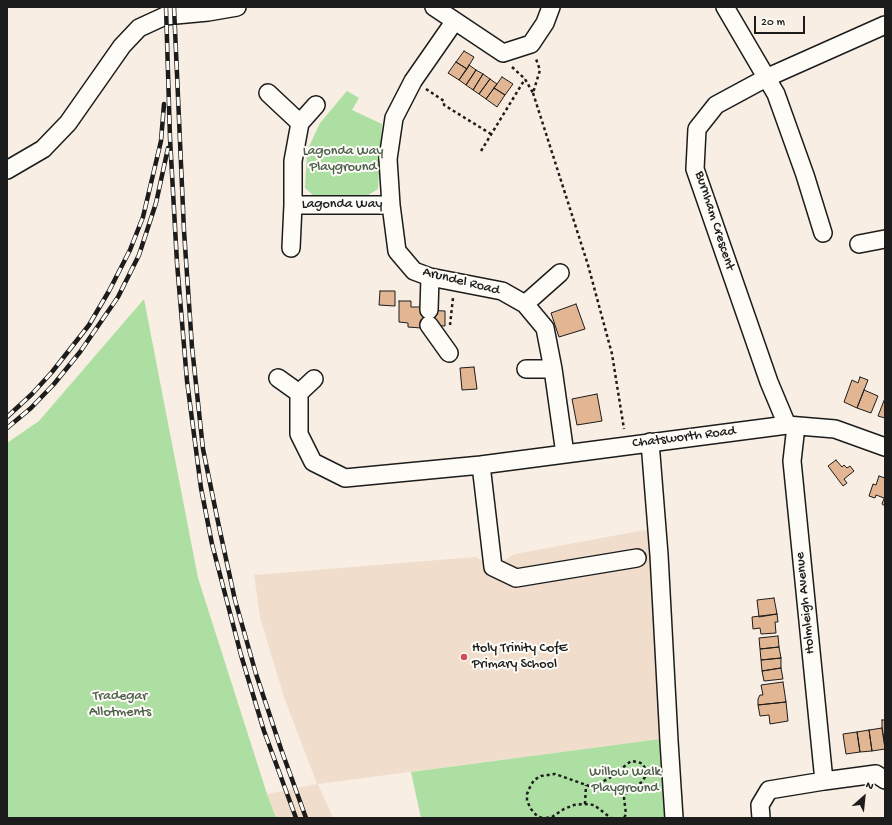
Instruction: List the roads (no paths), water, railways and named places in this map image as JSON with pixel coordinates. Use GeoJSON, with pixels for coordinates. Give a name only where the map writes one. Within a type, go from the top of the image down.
{"type":"FeatureCollection","features":[{"type":"Feature","properties":{"kind":"street"},"geometry":{"type":"LineString","coordinates":[[7,170],[43,149],[68,123],[122,46],[139,28],[165,16],[208,12],[237,7]]}},
{"type":"Feature","properties":{"kind":"street"},"geometry":{"type":"LineString","coordinates":[[434,7],[454,22],[503,53],[531,44],[543,27],[552,7]]}},
{"type":"Feature","properties":{"kind":"street"},"geometry":{"type":"LineString","coordinates":[[725,7],[776,94],[805,175],[823,233]]}},
{"type":"Feature","properties":{"kind":"street","name":"Arundel Road"},"geometry":{"type":"LineString","coordinates":[[454,22],[412,81],[394,118],[388,159],[391,205],[397,251],[414,271],[430,277],[502,291],[524,304],[545,328],[553,369],[565,454]]}},
{"type":"Feature","properties":{"kind":"street","name":"Burnham Crescent"},"geometry":{"type":"LineString","coordinates":[[791,425],[769,382],[695,169],[697,129],[716,105],[766,78],[885,25]]}},
{"type":"Feature","properties":{"kind":"street"},"geometry":{"type":"LineString","coordinates":[[268,93],[300,123],[316,106]]}},
{"type":"Feature","properties":{"kind":"street","name":"Lagonda Way"},"geometry":{"type":"LineString","coordinates":[[291,248],[293,161],[300,123]]}},
{"type":"Feature","properties":{"kind":"street","name":"Lagonda Way"},"geometry":{"type":"LineString","coordinates":[[293,205],[391,205]]}},
{"type":"Feature","properties":{"kind":"street"},"geometry":{"type":"LineString","coordinates":[[859,244],[885,239]]}},
{"type":"Feature","properties":{"kind":"street"},"geometry":{"type":"LineString","coordinates":[[524,304],[560,273]]}},
{"type":"Feature","properties":{"kind":"street"},"geometry":{"type":"LineString","coordinates":[[430,277],[429,318],[449,353]]}},
{"type":"Feature","properties":{"kind":"street"},"geometry":{"type":"LineString","coordinates":[[526,369],[553,369]]}},
{"type":"Feature","properties":{"kind":"street"},"geometry":{"type":"LineString","coordinates":[[278,378],[299,393],[314,379]]}},
{"type":"Feature","properties":{"kind":"street","name":"Chatsworth Road"},"geometry":{"type":"LineString","coordinates":[[299,393],[299,434],[313,462],[345,478],[481,465],[791,425],[835,429],[885,447]]}},
{"type":"Feature","properties":{"kind":"street","name":"Holmleigh Avenue"},"geometry":{"type":"LineString","coordinates":[[791,425],[792,461],[824,781]]}},
{"type":"Feature","properties":{"kind":"street"},"geometry":{"type":"LineString","coordinates":[[650,442],[659,555],[674,818]]}},
{"type":"Feature","properties":{"kind":"street"},"geometry":{"type":"LineString","coordinates":[[481,465],[492,567],[516,578],[637,558]]}},
{"type":"Feature","properties":{"kind":"street"},"geometry":{"type":"LineString","coordinates":[[761,818],[760,805],[769,790],[876,774],[885,780]]}},
{"type":"Feature","properties":{"kind":"railway"},"geometry":{"type":"LineString","coordinates":[[166,7],[170,138],[177,263],[187,381],[201,488],[212,544],[241,655],[264,731],[296,818]]}},
{"type":"Feature","properties":{"kind":"railway"},"geometry":{"type":"LineString","coordinates":[[174,7],[184,231],[192,347],[203,449],[235,600],[256,674],[306,818]]}},
{"type":"Feature","properties":{"kind":"railway"},"geometry":{"type":"LineString","coordinates":[[7,417],[32,394],[52,372],[89,325],[109,291],[130,250],[143,217],[161,141],[164,104]]}},
{"type":"Feature","properties":{"kind":"railway"},"geometry":{"type":"LineString","coordinates":[[7,428],[31,408],[54,384],[80,352],[118,297],[139,255],[156,203],[168,148]]}},
{"type":"Feature","properties":{"kind":"place","name":"Holy Trinity CofE Primary School"},"geometry":{"type":"Point","coordinates":[464,657]}},
{"type":"Feature","properties":{"kind":"park label","name":"Lagonda Way Playground"},"geometry":{"type":"Point","coordinates":[343,160]}},
{"type":"Feature","properties":{"kind":"park label","name":"Tradegar Allotments"},"geometry":{"type":"Point","coordinates":[120,706]}},
{"type":"Feature","properties":{"kind":"park label","name":"Willow Walk Playground"},"geometry":{"type":"Point","coordinates":[625,782]}}]}
